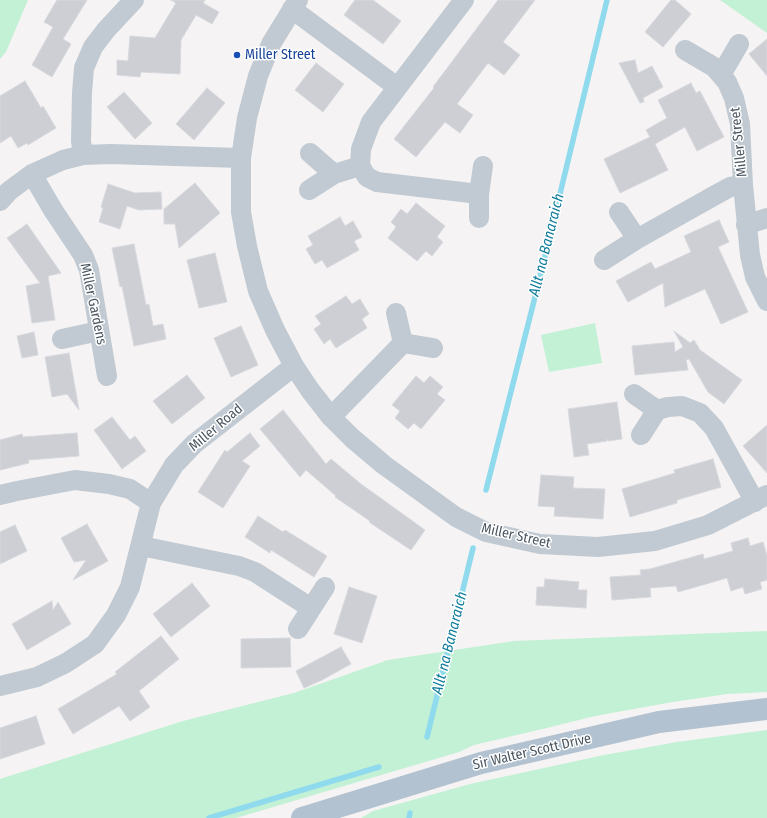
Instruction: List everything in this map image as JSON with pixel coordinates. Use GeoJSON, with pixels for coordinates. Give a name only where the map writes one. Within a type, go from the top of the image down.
{"type":"FeatureCollection","features":[{"type":"Feature","properties":{"kind":"main road","name":"Sir Walter Scott Drive"},"geometry":{"type":"LineString","coordinates":[[302,818],[481,763],[659,722],[767,709]]}},
{"type":"Feature","properties":{"kind":"street"},"geometry":{"type":"LineString","coordinates":[[83,155],[81,141],[84,68],[93,47],[106,30],[134,0]]}},
{"type":"Feature","properties":{"kind":"street"},"geometry":{"type":"LineString","coordinates":[[464,0],[371,122],[361,150],[360,166],[367,177],[377,182],[480,194]]}},
{"type":"Feature","properties":{"kind":"street","name":"Miller Street"},"geometry":{"type":"LineString","coordinates":[[397,87],[295,4],[271,44],[258,76],[247,118],[241,158],[241,212],[258,292],[275,330],[294,366],[310,390],[332,417],[352,438],[384,465],[456,517],[486,532],[540,544],[598,547],[655,541],[708,525],[761,498],[714,428],[700,413],[682,406],[668,407],[657,410]]}},
{"type":"Feature","properties":{"kind":"street"},"geometry":{"type":"LineString","coordinates":[[721,75],[739,44]]}},
{"type":"Feature","properties":{"kind":"street","name":"Miller Street"},"geometry":{"type":"LineString","coordinates":[[685,50],[714,67],[727,82],[734,98],[739,120],[746,225],[750,256],[755,276],[767,301]]}},
{"type":"Feature","properties":{"kind":"street"},"geometry":{"type":"LineString","coordinates":[[310,153],[334,174]]}},
{"type":"Feature","properties":{"kind":"street"},"geometry":{"type":"LineString","coordinates":[[0,201],[9,191],[32,174],[63,160],[83,155],[110,154],[241,158]]}},
{"type":"Feature","properties":{"kind":"street"},"geometry":{"type":"LineString","coordinates":[[309,190],[334,174],[360,166]]}},
{"type":"Feature","properties":{"kind":"street"},"geometry":{"type":"LineString","coordinates":[[479,218],[483,166]]}},
{"type":"Feature","properties":{"kind":"street","name":"Miller Gardens"},"geometry":{"type":"LineString","coordinates":[[32,174],[53,210],[83,255],[89,270],[107,376]]}},
{"type":"Feature","properties":{"kind":"street","name":"Miller Street"},"geometry":{"type":"LineString","coordinates":[[604,260],[636,239],[730,187],[743,186]]}},
{"type":"Feature","properties":{"kind":"street"},"geometry":{"type":"LineString","coordinates":[[619,212],[636,239]]}},
{"type":"Feature","properties":{"kind":"street"},"geometry":{"type":"LineString","coordinates":[[746,225],[767,218]]}},
{"type":"Feature","properties":{"kind":"street"},"geometry":{"type":"LineString","coordinates":[[396,313],[403,342]]}},
{"type":"Feature","properties":{"kind":"street"},"geometry":{"type":"LineString","coordinates":[[62,339],[99,331]]}},
{"type":"Feature","properties":{"kind":"street"},"geometry":{"type":"LineString","coordinates":[[403,342],[433,348]]}},
{"type":"Feature","properties":{"kind":"street"},"geometry":{"type":"LineString","coordinates":[[332,417],[403,342]]}},
{"type":"Feature","properties":{"kind":"street","name":"Miller Road"},"geometry":{"type":"LineString","coordinates":[[0,686],[37,677],[66,663],[95,644],[116,615],[130,587],[151,503],[174,464],[194,444],[294,366]]}},
{"type":"Feature","properties":{"kind":"street"},"geometry":{"type":"LineString","coordinates":[[634,394],[657,410],[641,434]]}},
{"type":"Feature","properties":{"kind":"street"},"geometry":{"type":"LineString","coordinates":[[0,495],[17,490],[75,480],[109,484],[130,489],[151,503]]}},
{"type":"Feature","properties":{"kind":"street"},"geometry":{"type":"LineString","coordinates":[[141,546],[239,566],[255,572],[311,608]]}},
{"type":"Feature","properties":{"kind":"street"},"geometry":{"type":"LineString","coordinates":[[298,629],[325,587]]}},
{"type":"Feature","properties":{"kind":"green space"},"geometry":{"type":"Polygon","coordinates":[[[0,0],[28,0],[6,52],[0,59],[0,0]]]}},
{"type":"Feature","properties":{"kind":"green space"},"geometry":{"type":"Polygon","coordinates":[[[720,0],[767,0],[767,33],[720,0]]]}},
{"type":"Feature","properties":{"kind":"green space"},"geometry":{"type":"Polygon","coordinates":[[[595,323],[602,363],[549,372],[541,335],[595,323]]]}},
{"type":"Feature","properties":{"kind":"green space"},"geometry":{"type":"Polygon","coordinates":[[[767,631],[767,692],[727,694],[595,716],[474,745],[459,752],[236,818],[0,818],[0,779],[183,721],[294,693],[388,660],[514,641],[767,631]]]}},
{"type":"Feature","properties":{"kind":"green space"},"geometry":{"type":"Polygon","coordinates":[[[767,730],[767,818],[361,818],[373,811],[470,784],[604,755],[677,742],[767,730]]]}},
{"type":"Feature","properties":{"kind":"building"},"geometry":{"type":"Polygon","coordinates":[[[57,0],[87,0],[63,39],[71,44],[52,77],[32,65],[53,27],[44,22],[57,0]]]}},
{"type":"Feature","properties":{"kind":"building"},"geometry":{"type":"Polygon","coordinates":[[[171,0],[205,0],[203,3],[219,12],[212,24],[196,15],[181,40],[180,74],[141,72],[140,77],[117,75],[117,60],[128,61],[130,36],[155,38],[176,3],[171,0]]]}},
{"type":"Feature","properties":{"kind":"building"},"geometry":{"type":"Polygon","coordinates":[[[355,0],[373,0],[401,21],[383,44],[344,15],[355,0]]]}},
{"type":"Feature","properties":{"kind":"building"},"geometry":{"type":"Polygon","coordinates":[[[498,0],[535,0],[503,42],[520,55],[504,75],[488,63],[457,104],[473,115],[460,133],[445,122],[416,157],[394,139],[434,88],[433,87],[498,0]]]}},
{"type":"Feature","properties":{"kind":"building"},"geometry":{"type":"Polygon","coordinates":[[[671,0],[675,0],[691,14],[663,47],[645,32],[671,0]]]}},
{"type":"Feature","properties":{"kind":"building"},"geometry":{"type":"Polygon","coordinates":[[[767,39],[767,76],[749,54],[767,39]]]}},
{"type":"Feature","properties":{"kind":"building"},"geometry":{"type":"Polygon","coordinates":[[[635,60],[638,73],[652,66],[663,87],[643,98],[644,102],[640,103],[619,63],[635,60]]]}},
{"type":"Feature","properties":{"kind":"building"},"geometry":{"type":"Polygon","coordinates":[[[316,63],[344,84],[323,112],[295,90],[316,63]]]}},
{"type":"Feature","properties":{"kind":"building"},"geometry":{"type":"Polygon","coordinates":[[[25,81],[41,108],[43,106],[56,128],[28,145],[27,143],[18,148],[11,136],[0,143],[0,96],[25,81]]]}},
{"type":"Feature","properties":{"kind":"building"},"geometry":{"type":"Polygon","coordinates":[[[691,83],[696,93],[700,91],[724,137],[697,151],[685,127],[655,144],[668,170],[620,193],[604,159],[650,137],[646,130],[667,118],[658,100],[691,83]]]}},
{"type":"Feature","properties":{"kind":"building"},"geometry":{"type":"Polygon","coordinates":[[[207,88],[225,103],[194,140],[176,124],[207,88]]]}},
{"type":"Feature","properties":{"kind":"building"},"geometry":{"type":"Polygon","coordinates":[[[124,92],[152,123],[135,139],[107,107],[124,92]]]}},
{"type":"Feature","properties":{"kind":"building"},"geometry":{"type":"Polygon","coordinates":[[[195,183],[220,213],[179,248],[175,224],[164,224],[164,209],[195,183]]]}},
{"type":"Feature","properties":{"kind":"building"},"geometry":{"type":"Polygon","coordinates":[[[108,184],[135,193],[161,192],[162,209],[139,210],[127,206],[120,229],[99,222],[103,208],[101,207],[108,184]]]}},
{"type":"Feature","properties":{"kind":"building"},"geometry":{"type":"Polygon","coordinates":[[[416,203],[445,226],[437,237],[443,242],[432,256],[426,251],[417,261],[388,238],[396,227],[391,222],[401,209],[407,214],[416,203]]]}},
{"type":"Feature","properties":{"kind":"building"},"geometry":{"type":"Polygon","coordinates":[[[340,217],[345,226],[353,221],[362,237],[354,241],[359,250],[327,268],[322,260],[315,264],[306,249],[313,245],[308,236],[340,217]]]}},
{"type":"Feature","properties":{"kind":"building"},"geometry":{"type":"Polygon","coordinates":[[[719,220],[729,242],[718,247],[748,312],[721,324],[705,289],[665,307],[663,283],[628,302],[616,281],[651,262],[655,269],[691,252],[684,236],[719,220]]]}},
{"type":"Feature","properties":{"kind":"building"},"geometry":{"type":"Polygon","coordinates":[[[27,224],[61,273],[48,276],[55,320],[32,323],[26,286],[40,283],[7,238],[27,224]]]}},
{"type":"Feature","properties":{"kind":"building"},"geometry":{"type":"Polygon","coordinates":[[[134,244],[146,305],[149,304],[153,326],[163,324],[166,339],[134,346],[122,286],[120,287],[112,248],[134,244]]]}},
{"type":"Feature","properties":{"kind":"building"},"geometry":{"type":"Polygon","coordinates":[[[215,253],[227,302],[199,308],[187,260],[215,253]]]}},
{"type":"Feature","properties":{"kind":"building"},"geometry":{"type":"Polygon","coordinates":[[[346,296],[352,304],[360,299],[369,314],[362,319],[367,328],[336,348],[330,339],[324,344],[314,329],[321,324],[315,316],[346,296]]]}},
{"type":"Feature","properties":{"kind":"building"},"geometry":{"type":"Polygon","coordinates":[[[241,326],[258,365],[231,377],[214,338],[241,326]]]}},
{"type":"Feature","properties":{"kind":"building"},"geometry":{"type":"Polygon","coordinates":[[[674,331],[690,343],[694,340],[700,350],[742,380],[724,404],[708,392],[689,359],[686,360],[688,370],[635,375],[632,346],[674,342],[675,352],[683,347],[674,331]]]}},
{"type":"Feature","properties":{"kind":"building"},"geometry":{"type":"Polygon","coordinates":[[[34,332],[38,355],[22,358],[17,336],[34,332]]]}},
{"type":"Feature","properties":{"kind":"building"},"geometry":{"type":"Polygon","coordinates":[[[69,353],[79,410],[67,394],[52,397],[45,357],[69,353]]]}},
{"type":"Feature","properties":{"kind":"building"},"geometry":{"type":"Polygon","coordinates":[[[187,375],[205,398],[172,424],[153,401],[187,375]]]}},
{"type":"Feature","properties":{"kind":"building"},"geometry":{"type":"Polygon","coordinates":[[[416,376],[424,383],[430,376],[443,387],[437,394],[445,400],[421,429],[414,423],[408,429],[395,418],[400,411],[392,405],[416,376]]]}},
{"type":"Feature","properties":{"kind":"building"},"geometry":{"type":"Polygon","coordinates":[[[617,402],[622,439],[608,441],[607,439],[607,441],[587,444],[589,455],[574,457],[568,409],[617,402]]]}},
{"type":"Feature","properties":{"kind":"building"},"geometry":{"type":"Polygon","coordinates":[[[283,410],[326,464],[331,459],[361,484],[425,530],[411,550],[335,497],[336,496],[306,470],[300,477],[260,429],[283,410]]]}},
{"type":"Feature","properties":{"kind":"building"},"geometry":{"type":"Polygon","coordinates":[[[112,417],[130,440],[135,436],[146,451],[122,469],[94,430],[112,417]]]}},
{"type":"Feature","properties":{"kind":"building"},"geometry":{"type":"Polygon","coordinates":[[[767,425],[767,473],[743,446],[767,425]]]}},
{"type":"Feature","properties":{"kind":"building"},"geometry":{"type":"Polygon","coordinates":[[[77,433],[79,456],[28,460],[29,463],[0,470],[0,440],[22,434],[23,437],[77,433]]]}},
{"type":"Feature","properties":{"kind":"building"},"geometry":{"type":"Polygon","coordinates":[[[250,433],[260,446],[242,461],[250,466],[223,508],[198,492],[225,450],[227,452],[250,433]]]}},
{"type":"Feature","properties":{"kind":"building"},"geometry":{"type":"Polygon","coordinates":[[[713,459],[721,487],[677,500],[677,503],[630,517],[622,489],[675,473],[674,470],[713,459]]]}},
{"type":"Feature","properties":{"kind":"building"},"geometry":{"type":"Polygon","coordinates":[[[541,475],[574,477],[573,488],[605,489],[603,519],[554,516],[555,507],[538,506],[541,475]]]}},
{"type":"Feature","properties":{"kind":"building"},"geometry":{"type":"Polygon","coordinates":[[[258,516],[283,532],[285,530],[327,556],[314,577],[271,550],[270,553],[245,537],[258,516]]]}},
{"type":"Feature","properties":{"kind":"building"},"geometry":{"type":"Polygon","coordinates":[[[87,524],[108,561],[73,580],[86,560],[74,562],[61,538],[87,524]]]}},
{"type":"Feature","properties":{"kind":"building"},"geometry":{"type":"Polygon","coordinates":[[[15,525],[27,551],[0,564],[0,532],[15,525]]]}},
{"type":"Feature","properties":{"kind":"building"},"geometry":{"type":"Polygon","coordinates":[[[748,538],[750,546],[763,542],[767,556],[767,580],[760,582],[762,589],[745,594],[743,587],[731,591],[727,578],[678,592],[676,586],[650,588],[651,597],[612,600],[610,577],[641,575],[640,570],[650,569],[703,554],[704,559],[733,551],[731,543],[748,538]]]}},
{"type":"Feature","properties":{"kind":"building"},"geometry":{"type":"Polygon","coordinates":[[[545,579],[579,582],[578,590],[587,590],[586,608],[536,605],[537,587],[544,587],[545,579]]]}},
{"type":"Feature","properties":{"kind":"building"},"geometry":{"type":"Polygon","coordinates":[[[192,583],[210,606],[171,637],[153,614],[192,583]]]}},
{"type":"Feature","properties":{"kind":"building"},"geometry":{"type":"Polygon","coordinates":[[[349,587],[377,596],[362,643],[334,634],[349,587]]]}},
{"type":"Feature","properties":{"kind":"building"},"geometry":{"type":"Polygon","coordinates":[[[52,601],[53,610],[58,602],[71,624],[27,650],[12,624],[52,601]]]}},
{"type":"Feature","properties":{"kind":"building"},"geometry":{"type":"Polygon","coordinates":[[[161,636],[179,659],[139,691],[150,707],[130,721],[119,706],[73,734],[58,709],[117,674],[115,672],[161,636]]]}},
{"type":"Feature","properties":{"kind":"building"},"geometry":{"type":"Polygon","coordinates":[[[290,638],[291,667],[241,668],[241,639],[290,638]]]}},
{"type":"Feature","properties":{"kind":"building"},"geometry":{"type":"Polygon","coordinates":[[[341,647],[351,664],[304,688],[296,671],[341,647]]]}},
{"type":"Feature","properties":{"kind":"building"},"geometry":{"type":"Polygon","coordinates":[[[36,716],[45,744],[0,759],[0,728],[36,716]]]}},
{"type":"Feature","properties":{"kind":"waterway","name":"Allt na Banaraich"},"geometry":{"type":"LineString","coordinates":[[486,490],[533,305],[607,0]]}},
{"type":"Feature","properties":{"kind":"waterway","name":"Allt na Banaraich"},"geometry":{"type":"LineString","coordinates":[[427,737],[473,548]]}},
{"type":"Feature","properties":{"kind":"waterway"},"geometry":{"type":"LineString","coordinates":[[209,818],[379,767]]}},
{"type":"Feature","properties":{"kind":"waterway","name":"Allt na Banaraich"},"geometry":{"type":"LineString","coordinates":[[409,818],[410,813]]}},
{"type":"Feature","properties":{"kind":"place","name":"Miller Street"},"geometry":{"type":"Point","coordinates":[237,55]}}]}
